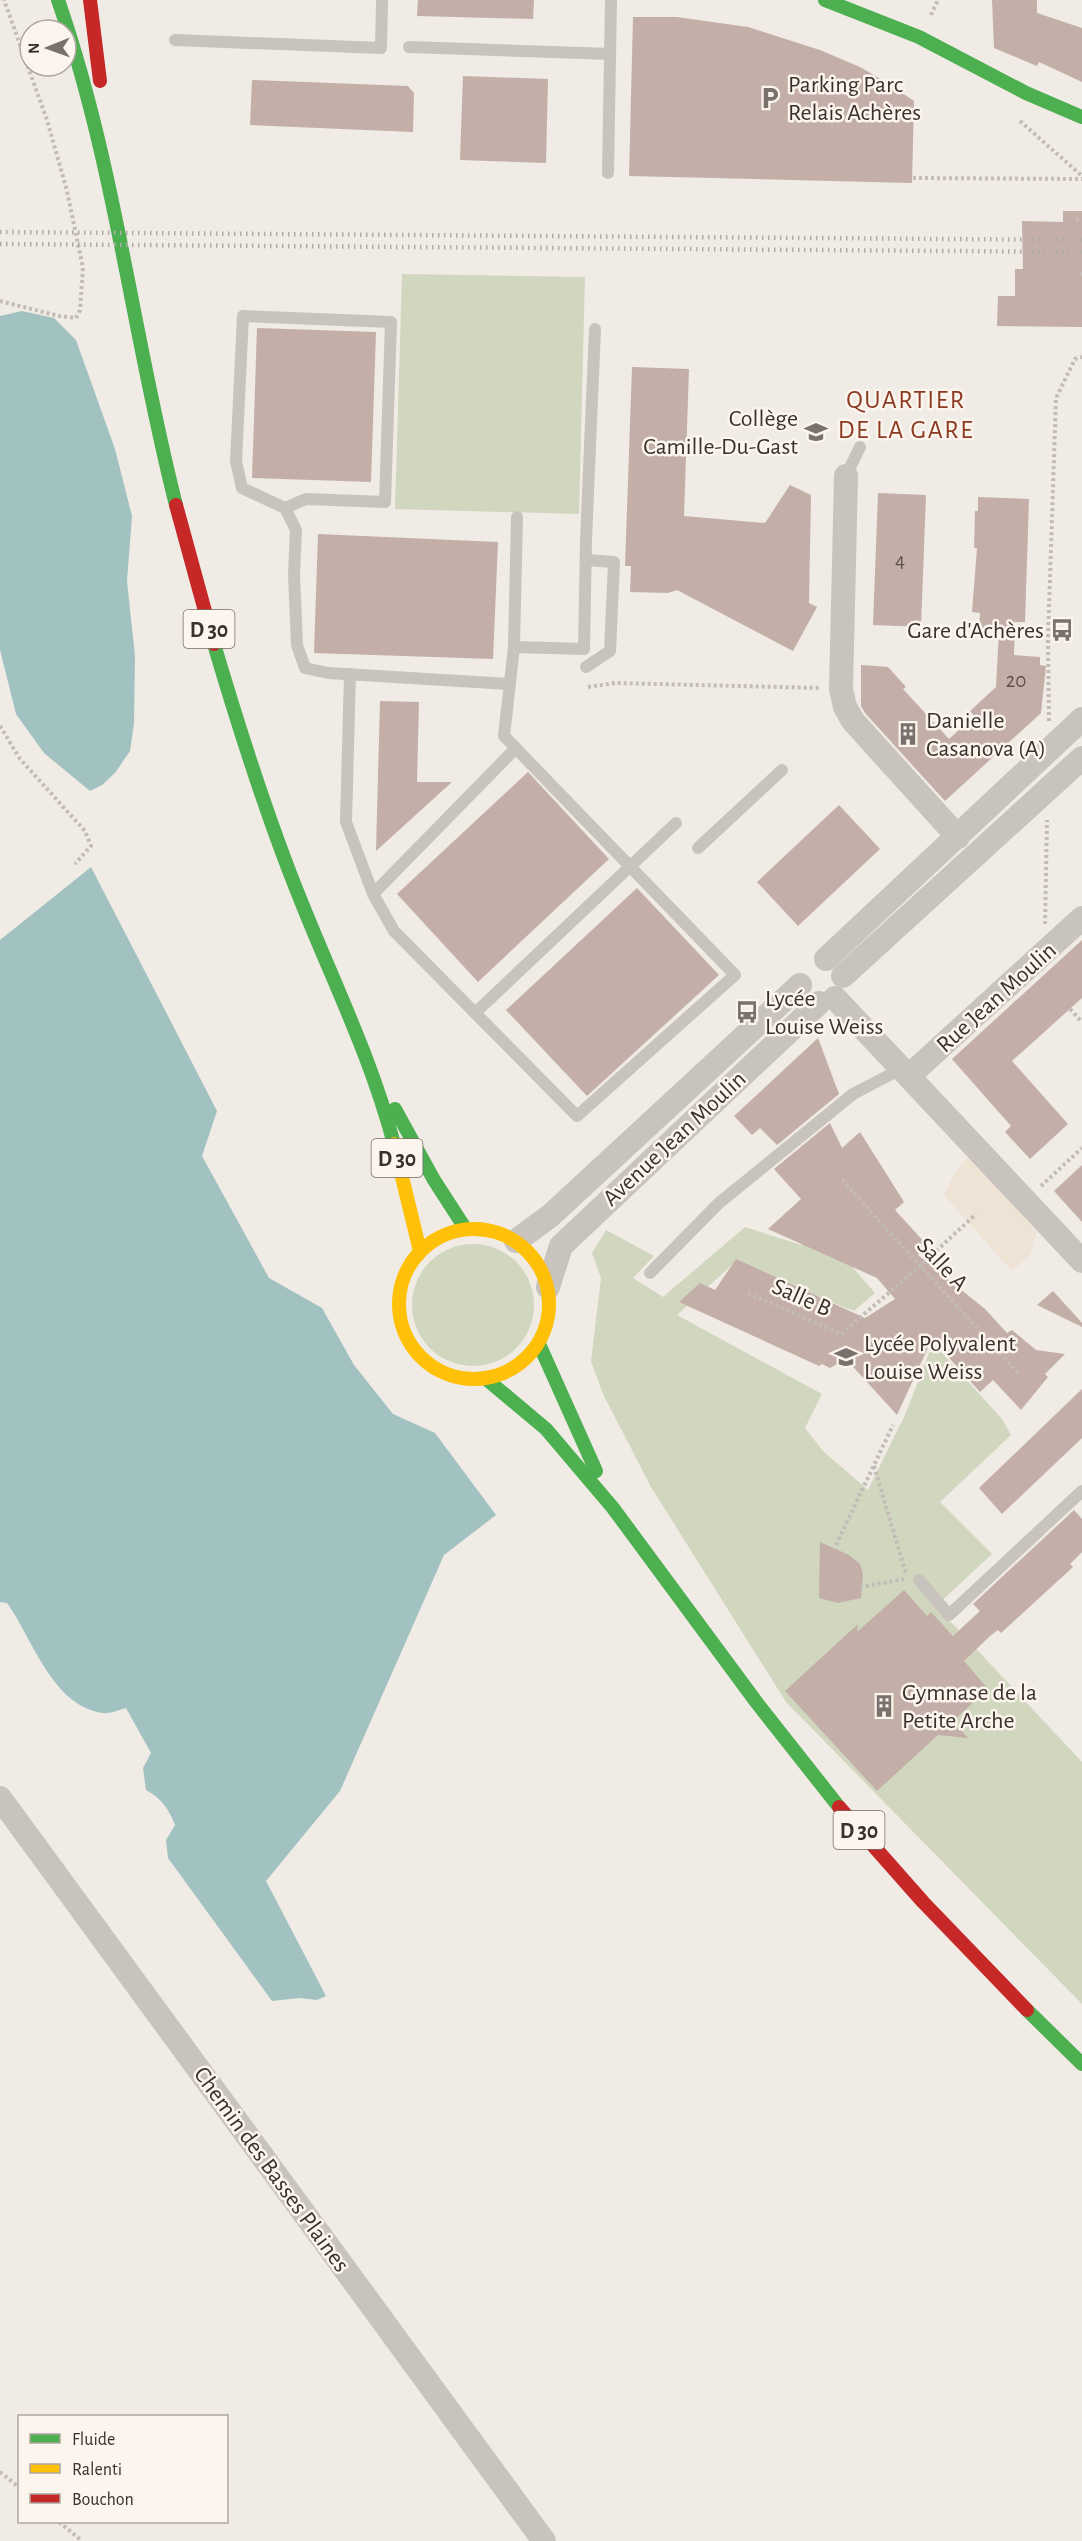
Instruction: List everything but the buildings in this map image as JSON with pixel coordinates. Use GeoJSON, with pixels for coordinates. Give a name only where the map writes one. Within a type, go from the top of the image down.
{"type":"FeatureCollection","features":[{"type":"Feature","properties":{"kind":"main road","name":"D 30"},"geometry":{"type":"LineString","coordinates":[[58,0],[80,65],[109,173],[148,382],[175,502],[210,632],[250,762],[303,906],[370,1067],[434,1180],[465,1228]]}},
{"type":"Feature","properties":{"kind":"main road","name":"D 30"},"geometry":{"type":"LineString","coordinates":[[90,0],[99,62],[109,173]]}},
{"type":"Feature","properties":{"kind":"main road"},"geometry":{"type":"LineString","coordinates":[[825,0],[1082,117]]}},
{"type":"Feature","properties":{"kind":"main road"},"geometry":{"type":"LineString","coordinates":[[843,7],[865,29]]}},
{"type":"Feature","properties":{"kind":"main road"},"geometry":{"type":"LineString","coordinates":[[943,65],[1026,93]]}},
{"type":"Feature","properties":{"kind":"main road","name":"D 30"},"geometry":{"type":"LineString","coordinates":[[370,1067],[420,1251]]}},
{"type":"Feature","properties":{"kind":"main road"},"geometry":{"type":"LineString","coordinates":[[465,1228],[492,1230],[516,1241],[537,1261],[548,1287],[549,1316],[539,1344],[519,1365],[496,1377],[472,1380],[447,1375],[426,1362],[410,1344],[400,1321],[399,1296],[406,1272],[420,1251],[440,1236],[465,1228]]}},
{"type":"Feature","properties":{"kind":"main road","name":"D 30"},"geometry":{"type":"LineString","coordinates":[[539,1344],[613,1508]]}},
{"type":"Feature","properties":{"kind":"main road","name":"D 30"},"geometry":{"type":"LineString","coordinates":[[485,1378],[546,1429],[613,1508],[824,1790],[923,1902],[998,1982],[1082,2064]]}},
{"type":"Feature","properties":{"kind":"street"},"geometry":{"type":"LineString","coordinates":[[846,476],[841,689],[844,707],[853,721],[958,837]]}},
{"type":"Feature","properties":{"kind":"street","name":"Avenue Jean Moulin"},"geometry":{"type":"LineString","coordinates":[[831,984],[958,837],[1082,719]]}},
{"type":"Feature","properties":{"kind":"street","name":"Avenue Jean Moulin"},"geometry":{"type":"LineString","coordinates":[[548,1287],[561,1246],[831,984],[1082,758]]}},
{"type":"Feature","properties":{"kind":"street","name":"Rue Jean Moulin"},"geometry":{"type":"LineString","coordinates":[[906,1072],[1082,918]]}},
{"type":"Feature","properties":{"kind":"street","name":"Avenue Jean Moulin"},"geometry":{"type":"LineString","coordinates":[[516,1241],[550,1216],[800,985],[802,971],[807,965],[819,959],[831,984]]}},
{"type":"Feature","properties":{"kind":"street"},"geometry":{"type":"LineString","coordinates":[[800,985],[807,997],[831,984],[906,1072],[1082,1261]]}},
{"type":"Feature","properties":{"kind":"street","name":"Chemin des Basses Plaines"},"geometry":{"type":"LineString","coordinates":[[0,1798],[543,2541]]}},
{"type":"Feature","properties":{"kind":"lane"},"geometry":{"type":"LineString","coordinates":[[176,40],[381,48],[382,0]]}},
{"type":"Feature","properties":{"kind":"lane"},"geometry":{"type":"LineString","coordinates":[[608,173],[611,0]]}},
{"type":"Feature","properties":{"kind":"lane"},"geometry":{"type":"LineString","coordinates":[[409,47],[610,54]]}},
{"type":"Feature","properties":{"kind":"lane"},"geometry":{"type":"LineString","coordinates":[[285,508],[306,499],[385,502],[391,322],[243,316],[236,460],[242,488],[285,508],[296,530],[294,575],[297,645],[305,669],[509,684]]}},
{"type":"Feature","properties":{"kind":"lane"},"geometry":{"type":"LineString","coordinates":[[514,647],[585,649],[595,329]]}},
{"type":"Feature","properties":{"kind":"lane"},"geometry":{"type":"LineString","coordinates":[[846,476],[860,447]]}},
{"type":"Feature","properties":{"kind":"lane"},"geometry":{"type":"LineString","coordinates":[[350,674],[346,822],[373,894],[394,931],[577,1116],[735,975],[504,736],[514,647],[517,517]]}},
{"type":"Feature","properties":{"kind":"lane"},"geometry":{"type":"LineString","coordinates":[[586,560],[614,562],[610,651],[586,668]]}},
{"type":"Feature","properties":{"kind":"lane"},"geometry":{"type":"LineString","coordinates":[[373,894],[516,748]]}},
{"type":"Feature","properties":{"kind":"lane"},"geometry":{"type":"LineString","coordinates":[[698,848],[783,770]]}},
{"type":"Feature","properties":{"kind":"lane"},"geometry":{"type":"LineString","coordinates":[[475,1013],[676,823]]}},
{"type":"Feature","properties":{"kind":"lane"},"geometry":{"type":"LineString","coordinates":[[650,1273],[719,1203],[844,1101],[854,1094],[906,1072]]}},
{"type":"Feature","properties":{"kind":"lane"},"geometry":{"type":"LineString","coordinates":[[913,1579],[949,1615],[1082,1491]]}},
{"type":"Feature","properties":{"kind":"path"},"geometry":{"type":"LineString","coordinates":[[0,301],[76,318],[80,310],[83,268],[67,191],[47,120],[4,0]]}},
{"type":"Feature","properties":{"kind":"path"},"geometry":{"type":"LineString","coordinates":[[1026,93],[1015,117],[1082,178]]}},
{"type":"Feature","properties":{"kind":"path"},"geometry":{"type":"LineString","coordinates":[[912,178],[1082,178]]}},
{"type":"Feature","properties":{"kind":"path"},"geometry":{"type":"LineString","coordinates":[[1076,219],[1082,219]]}},
{"type":"Feature","properties":{"kind":"path"},"geometry":{"type":"LineString","coordinates":[[1049,724],[1048,638],[1056,398],[1075,359],[1082,357]]}},
{"type":"Feature","properties":{"kind":"path"},"geometry":{"type":"LineString","coordinates":[[588,687],[615,683],[841,689]]}},
{"type":"Feature","properties":{"kind":"path"},"geometry":{"type":"LineString","coordinates":[[0,726],[20,759],[85,831],[91,846],[75,864]]}},
{"type":"Feature","properties":{"kind":"path"},"geometry":{"type":"LineString","coordinates":[[1045,927],[1047,811]]}},
{"type":"Feature","properties":{"kind":"path"},"geometry":{"type":"LineString","coordinates":[[1070,1009],[1082,1022]]}},
{"type":"Feature","properties":{"kind":"path"},"geometry":{"type":"LineString","coordinates":[[1038,1189],[1082,1148]]}},
{"type":"Feature","properties":{"kind":"path","name":"Salle A"},"geometry":{"type":"LineString","coordinates":[[842,1180],[1018,1372]]}},
{"type":"Feature","properties":{"kind":"path"},"geometry":{"type":"LineString","coordinates":[[920,1266],[976,1214]]}},
{"type":"Feature","properties":{"kind":"path","name":"Salle B"},"geometry":{"type":"LineString","coordinates":[[748,1293],[840,1334],[920,1266]]}},
{"type":"Feature","properties":{"kind":"path"},"geometry":{"type":"LineString","coordinates":[[836,1545],[893,1425]]}},
{"type":"Feature","properties":{"kind":"path"},"geometry":{"type":"LineString","coordinates":[[860,1587],[913,1579],[874,1466]]}},
{"type":"Feature","properties":{"kind":"path"},"geometry":{"type":"LineString","coordinates":[[0,2472],[18,2486]]}},
{"type":"Feature","properties":{"kind":"path"},"geometry":{"type":"LineString","coordinates":[[60,2523],[82,2541]]}},
{"type":"Feature","properties":{"kind":"green space"},"geometry":{"type":"Polygon","coordinates":[[[402,274],[585,277],[579,514],[395,509],[402,274]]]}},
{"type":"Feature","properties":{"kind":"green space"},"geometry":{"type":"Polygon","coordinates":[[[745,1227],[801,1245],[821,1231],[875,1293],[854,1311],[733,1264],[677,1315],[822,1394],[805,1428],[823,1451],[868,1490],[905,1415],[933,1343],[1002,1419],[1011,1435],[940,1502],[992,1554],[936,1606],[1082,1762],[1082,2004],[786,1702],[651,1487],[603,1394],[591,1361],[601,1278],[592,1253],[606,1230],[654,1256],[633,1278],[663,1297],[745,1227]]]}},
{"type":"Feature","properties":{"kind":"green space"},"geometry":{"type":"Polygon","coordinates":[[[473,1244],[496,1248],[516,1262],[530,1282],[534,1305],[530,1328],[516,1348],[496,1362],[473,1366],[450,1362],[430,1348],[416,1328],[412,1305],[416,1282],[430,1262],[450,1248],[473,1244]]]}},
{"type":"Feature","properties":{"kind":"shaded area"},"geometry":{"type":"Polygon","coordinates":[[[969,1156],[1037,1232],[1030,1255],[1012,1271],[944,1195],[954,1174],[969,1156]]]}},
{"type":"Feature","properties":{"kind":"water"},"geometry":{"type":"Polygon","coordinates":[[[22,311],[54,318],[76,340],[115,449],[132,516],[127,581],[135,656],[134,723],[130,751],[115,773],[102,785],[90,791],[44,753],[16,714],[0,650],[0,316],[22,311]]]}},
{"type":"Feature","properties":{"kind":"water"},"geometry":{"type":"Polygon","coordinates":[[[91,867],[217,1111],[202,1156],[269,1278],[322,1308],[354,1365],[393,1414],[435,1433],[496,1515],[444,1555],[340,1791],[266,1881],[326,1996],[317,2000],[299,1998],[272,2001],[168,1858],[166,1840],[175,1825],[164,1805],[146,1790],[143,1768],[151,1753],[126,1708],[103,1713],[85,1708],[70,1698],[46,1669],[7,1603],[0,1602],[0,940],[91,867]]]}},
{"type":"Feature","properties":{"kind":"railway"},"geometry":{"type":"LineString","coordinates":[[0,232],[1082,240]]}},
{"type":"Feature","properties":{"kind":"railway"},"geometry":{"type":"LineString","coordinates":[[0,244],[1082,252]]}},
{"type":"Feature","properties":{"kind":"traffic: fast"},"geometry":{"type":"LineString","coordinates":[[58,0],[78,62],[109,188],[147,378],[176,505]]}},
{"type":"Feature","properties":{"kind":"traffic: fast"},"geometry":{"type":"LineString","coordinates":[[825,0],[919,37],[1026,93],[1082,117]]}},
{"type":"Feature","properties":{"kind":"traffic: fast"},"geometry":{"type":"LineString","coordinates":[[214,644],[266,809],[303,906],[364,1053],[394,1144]]}},
{"type":"Feature","properties":{"kind":"traffic: fast"},"geometry":{"type":"LineString","coordinates":[[395,1109],[434,1180],[465,1228]]}},
{"type":"Feature","properties":{"kind":"traffic: fast"},"geometry":{"type":"LineString","coordinates":[[539,1344],[596,1471]]}},
{"type":"Feature","properties":{"kind":"traffic: fast"},"geometry":{"type":"LineString","coordinates":[[485,1378],[546,1429],[613,1508],[757,1703],[839,1807]]}},
{"type":"Feature","properties":{"kind":"traffic: fast"},"geometry":{"type":"LineString","coordinates":[[1027,2010],[1082,2064]]}},
{"type":"Feature","properties":{"kind":"traffic: slow"},"geometry":{"type":"LineString","coordinates":[[394,1144],[420,1251]]}},
{"type":"Feature","properties":{"kind":"traffic: slow"},"geometry":{"type":"LineString","coordinates":[[474,1229],[489,1230],[503,1235],[527,1251],[543,1275],[548,1289],[549,1304],[548,1319],[543,1333],[527,1357],[503,1373],[489,1378],[474,1379],[459,1378],[445,1373],[421,1357],[405,1333],[400,1319],[399,1304],[400,1289],[405,1275],[421,1251],[445,1235],[459,1230],[474,1229]]}},
{"type":"Feature","properties":{"kind":"traffic: jam"},"geometry":{"type":"LineString","coordinates":[[90,0],[100,81]]}},
{"type":"Feature","properties":{"kind":"traffic: jam"},"geometry":{"type":"LineString","coordinates":[[176,505],[214,644]]}},
{"type":"Feature","properties":{"kind":"traffic: jam"},"geometry":{"type":"LineString","coordinates":[[839,1807],[923,1902],[1027,2010]]}},
{"type":"Feature","properties":{"kind":"place","name":"Parking Parc Relais Achères"},"geometry":{"type":"Point","coordinates":[770,98]}},
{"type":"Feature","properties":{"kind":"place","name":"Collège Camille-Du-Gast"},"geometry":{"type":"Point","coordinates":[816,432]}},
{"type":"Feature","properties":{"kind":"place","name":"Gare d'Achères"},"geometry":{"type":"Point","coordinates":[1062,630]}},
{"type":"Feature","properties":{"kind":"place","name":"Danielle Casanova (A)"},"geometry":{"type":"Point","coordinates":[908,734]}},
{"type":"Feature","properties":{"kind":"place","name":"Lycée Louise Weiss"},"geometry":{"type":"Point","coordinates":[747,1012]}},
{"type":"Feature","properties":{"kind":"place","name":"Lycée Polyvalent Louise Weiss"},"geometry":{"type":"Point","coordinates":[846,1357]}},
{"type":"Feature","properties":{"kind":"place","name":"Gymnase de la Petite Arche"},"geometry":{"type":"Point","coordinates":[884,1706]}},
{"type":"Feature","properties":{"kind":"district","name":"QUARTIER DE LA GARE"},"geometry":{"type":"Point","coordinates":[906,414]}}]}
